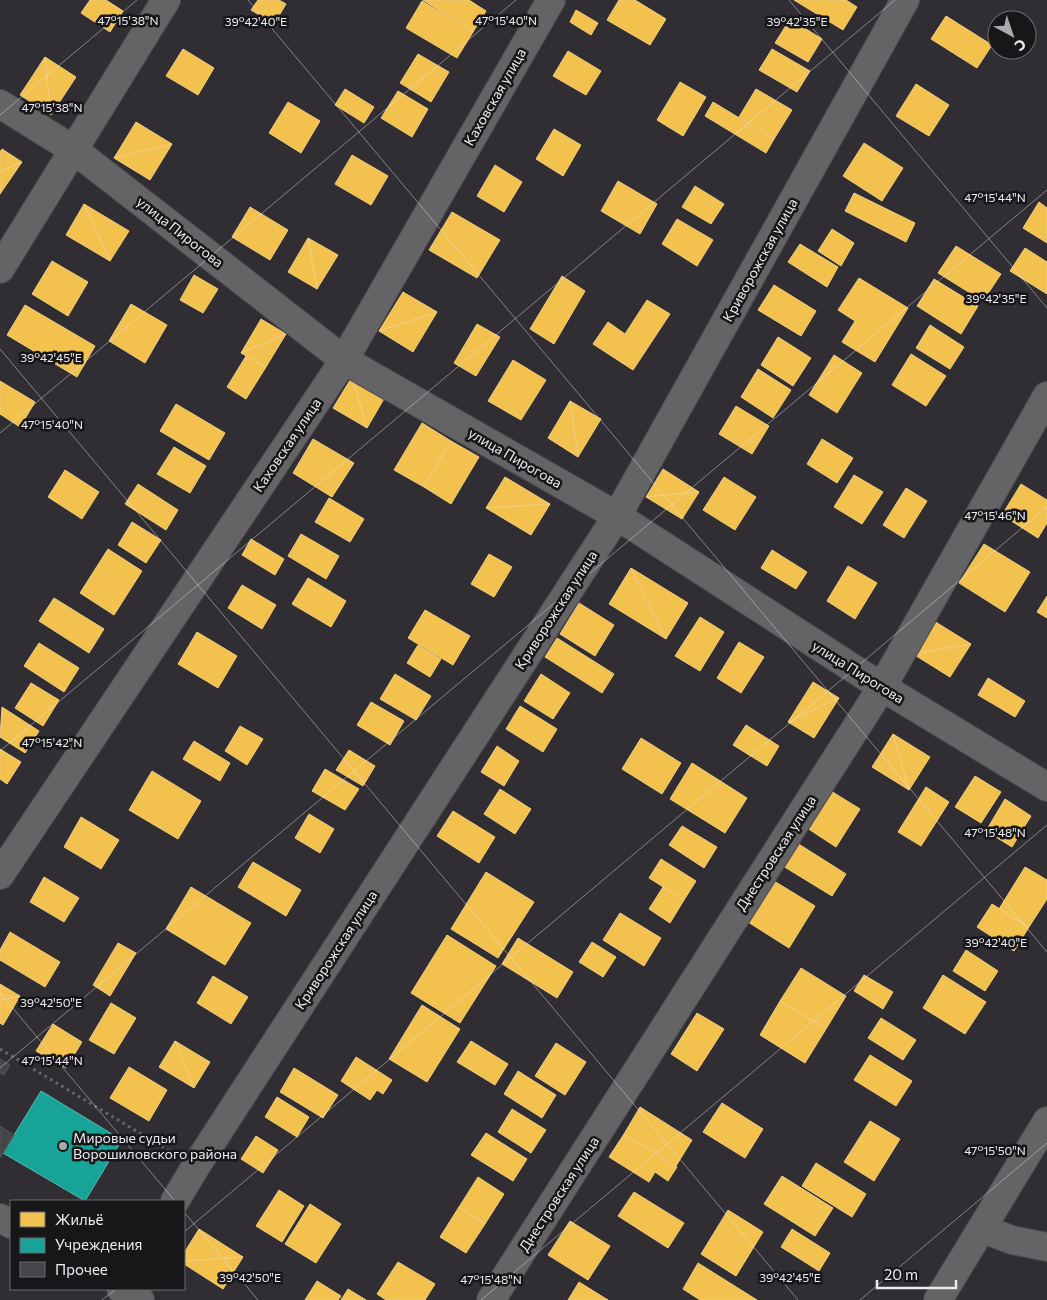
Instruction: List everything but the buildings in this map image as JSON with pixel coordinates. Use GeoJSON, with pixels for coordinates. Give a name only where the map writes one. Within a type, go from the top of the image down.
{"type":"FeatureCollection","features":[{"type":"Feature","properties":{"kind":"street"},"geometry":{"type":"LineString","coordinates":[[0,269],[166,0]]}},
{"type":"Feature","properties":{"kind":"street","name":"Каховская улица"},"geometry":{"type":"LineString","coordinates":[[0,875],[344,360],[551,0]]}},
{"type":"Feature","properties":{"kind":"street","name":"Криворожская улица"},"geometry":{"type":"LineString","coordinates":[[176,1200],[617,516],[905,0]]}},
{"type":"Feature","properties":{"kind":"street","name":"улица Пирогова"},"geometry":{"type":"LineString","coordinates":[[0,104],[74,150],[344,360],[617,516],[882,687],[1047,786]]}},
{"type":"Feature","properties":{"kind":"street","name":"Днестровская улица"},"geometry":{"type":"LineString","coordinates":[[491,1300],[882,687],[1047,396]]}},
{"type":"Feature","properties":{"kind":"street"},"geometry":{"type":"LineString","coordinates":[[938,1300],[983,1229],[1047,1121]]}},
{"type":"Feature","properties":{"kind":"street"},"geometry":{"type":"LineString","coordinates":[[983,1229],[1012,1240],[1047,1247]]}},
{"type":"Feature","properties":{"kind":"path"},"geometry":{"type":"LineString","coordinates":[[0,1049],[196,1166]]}},
{"type":"Feature","properties":{"kind":"place","name":"Мировые судьи Ворошиловского района"},"geometry":{"type":"Point","coordinates":[63,1146]}}]}
